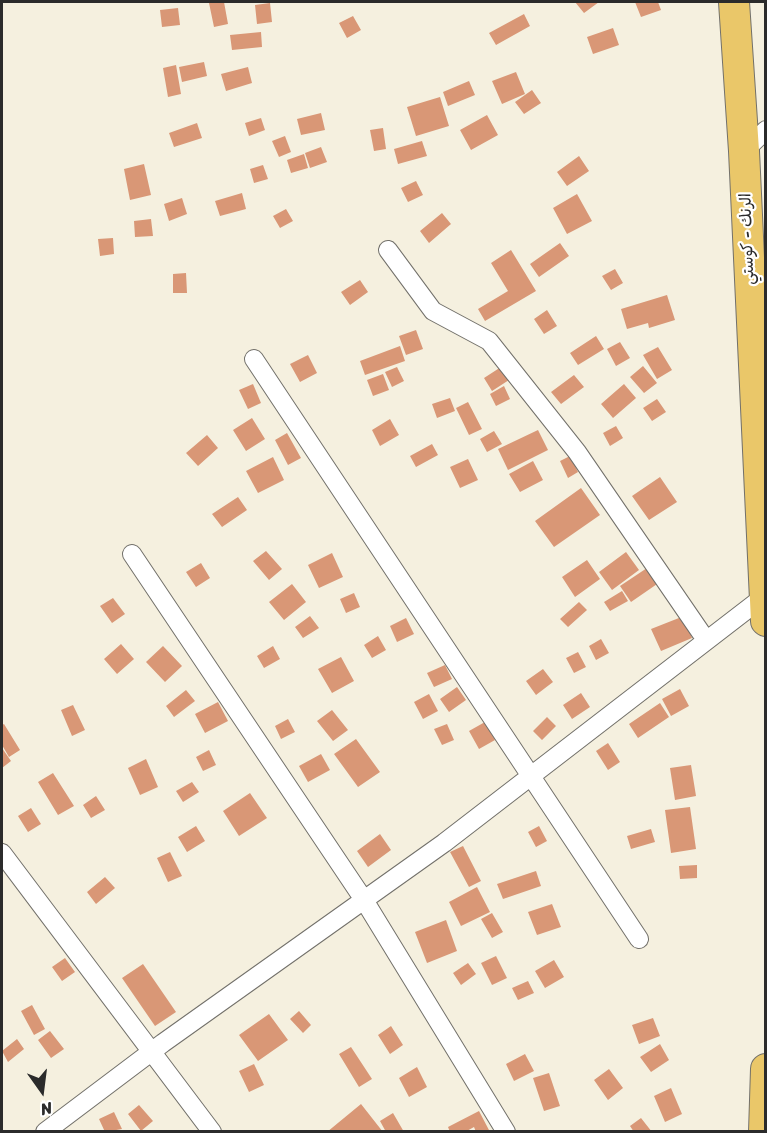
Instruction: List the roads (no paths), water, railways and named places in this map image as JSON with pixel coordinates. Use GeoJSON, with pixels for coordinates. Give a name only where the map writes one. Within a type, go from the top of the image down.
{"type":"FeatureCollection","features":[{"type":"Feature","properties":{"kind":"main road","name":"الرنك - كوستي"},"geometry":{"type":"LineString","coordinates":[[734,2],[744,152],[765,604]]}},
{"type":"Feature","properties":{"kind":"main road"},"geometry":{"type":"LineString","coordinates":[[764,1131],[765,1069]]}},
{"type":"Feature","properties":{"kind":"street"},"geometry":{"type":"LineString","coordinates":[[744,152],[765,130]]}},
{"type":"Feature","properties":{"kind":"street"},"geometry":{"type":"LineString","coordinates":[[388,250],[433,311],[489,340],[577,452],[706,640]]}},
{"type":"Feature","properties":{"kind":"street"},"geometry":{"type":"LineString","coordinates":[[254,359],[639,939]]}},
{"type":"Feature","properties":{"kind":"street"},"geometry":{"type":"LineString","coordinates":[[132,555],[364,900],[506,1131]]}},
{"type":"Feature","properties":{"kind":"street"},"geometry":{"type":"LineString","coordinates":[[45,1131],[153,1050],[364,900],[706,640],[765,604]]}},
{"type":"Feature","properties":{"kind":"street"},"geometry":{"type":"LineString","coordinates":[[2,853],[212,1131]]}}]}
